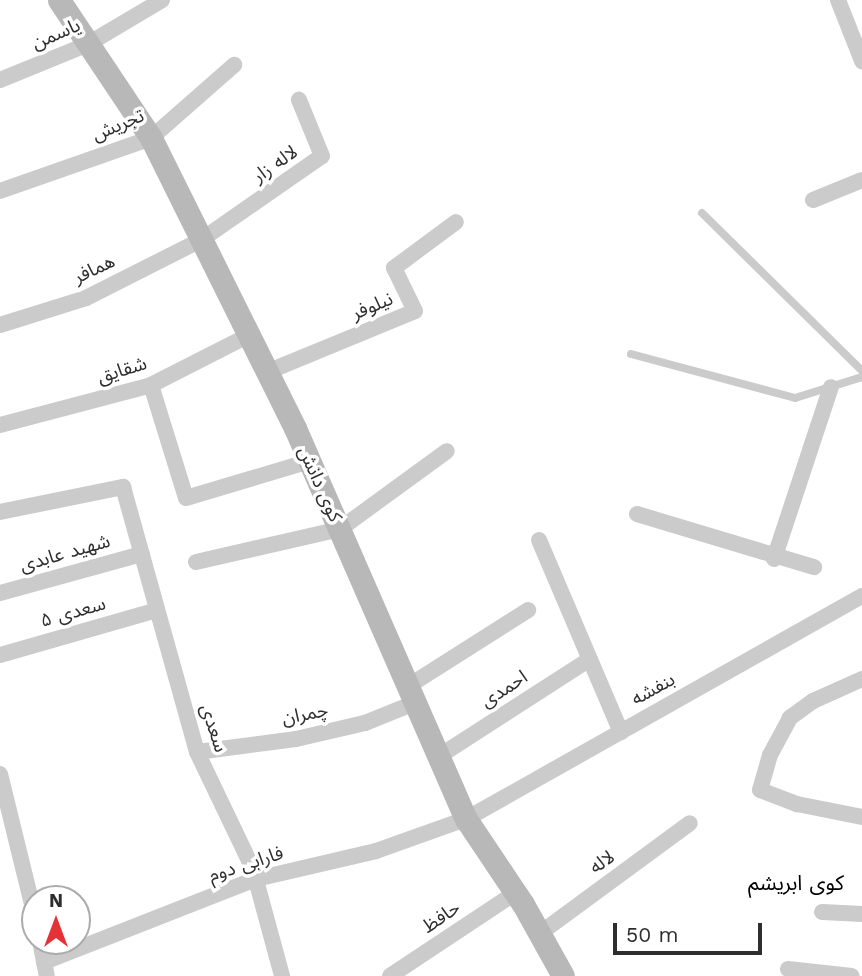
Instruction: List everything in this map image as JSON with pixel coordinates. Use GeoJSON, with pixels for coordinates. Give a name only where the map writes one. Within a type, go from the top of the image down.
{"type":"FeatureCollection","features":[{"type":"Feature","properties":{"kind":"street","name":"کوی دانش"},"geometry":{"type":"LineString","coordinates":[[59,0],[151,138],[310,461],[441,755],[466,819],[515,893],[563,976]]}},
{"type":"Feature","properties":{"kind":"street","name":"یاسمن"},"geometry":{"type":"LineString","coordinates":[[0,80],[88,44],[162,0]]}},
{"type":"Feature","properties":{"kind":"street"},"geometry":{"type":"LineString","coordinates":[[838,0],[862,61]]}},
{"type":"Feature","properties":{"kind":"street","name":"تجریش"},"geometry":{"type":"LineString","coordinates":[[0,191],[151,138],[233,65]]}},
{"type":"Feature","properties":{"kind":"street","name":"لاله زار"},"geometry":{"type":"LineString","coordinates":[[201,240],[322,156],[299,100]]}},
{"type":"Feature","properties":{"kind":"street"},"geometry":{"type":"LineString","coordinates":[[813,200],[862,180]]}},
{"type":"Feature","properties":{"kind":"street","name":"نیلوفر"},"geometry":{"type":"LineString","coordinates":[[267,372],[415,311],[394,268],[456,222]]}},
{"type":"Feature","properties":{"kind":"street","name":"همافر"},"geometry":{"type":"LineString","coordinates":[[0,326],[86,298],[201,240]]}},
{"type":"Feature","properties":{"kind":"street","name":"شقایق"},"geometry":{"type":"LineString","coordinates":[[0,425],[151,384],[249,335]]}},
{"type":"Feature","properties":{"kind":"street"},"geometry":{"type":"LineString","coordinates":[[151,384],[186,498],[310,461]]}},
{"type":"Feature","properties":{"kind":"street"},"geometry":{"type":"LineString","coordinates":[[774,559],[831,387]]}},
{"type":"Feature","properties":{"kind":"street"},"geometry":{"type":"LineString","coordinates":[[197,562],[340,529],[447,451]]}},
{"type":"Feature","properties":{"kind":"street","name":"سعدی"},"geometry":{"type":"LineString","coordinates":[[0,512],[124,487],[197,752],[256,879],[282,975]]}},
{"type":"Feature","properties":{"kind":"street"},"geometry":{"type":"LineString","coordinates":[[637,514],[774,559],[814,567]]}},
{"type":"Feature","properties":{"kind":"street"},"geometry":{"type":"LineString","coordinates":[[539,540],[621,732]]}},
{"type":"Feature","properties":{"kind":"street","name":"شهید عابدی"},"geometry":{"type":"LineString","coordinates":[[0,593],[142,554]]}},
{"type":"Feature","properties":{"kind":"street","name":"بنفشه"},"geometry":{"type":"LineString","coordinates":[[466,819],[862,596]]}},
{"type":"Feature","properties":{"kind":"street","name":"سعدی ۵"},"geometry":{"type":"LineString","coordinates":[[0,655],[157,610]]}},
{"type":"Feature","properties":{"kind":"street","name":"چمران"},"geometry":{"type":"LineString","coordinates":[[197,752],[296,738],[365,723],[413,694],[528,610]]}},
{"type":"Feature","properties":{"kind":"street","name":"احمدی"},"geometry":{"type":"LineString","coordinates":[[441,755],[590,659]]}},
{"type":"Feature","properties":{"kind":"street"},"geometry":{"type":"LineString","coordinates":[[862,679],[813,701],[790,718],[769,755],[760,790],[797,804],[862,817]]}},
{"type":"Feature","properties":{"kind":"street"},"geometry":{"type":"LineString","coordinates":[[0,774],[27,885]]}},
{"type":"Feature","properties":{"kind":"street","name":"فارابی دوم"},"geometry":{"type":"LineString","coordinates":[[45,969],[256,879],[376,851],[466,819]]}},
{"type":"Feature","properties":{"kind":"street","name":"لاله"},"geometry":{"type":"LineString","coordinates":[[539,934],[690,823]]}},
{"type":"Feature","properties":{"kind":"street","name":"حافظ"},"geometry":{"type":"LineString","coordinates":[[390,976],[515,893]]}},
{"type":"Feature","properties":{"kind":"street"},"geometry":{"type":"LineString","coordinates":[[822,912],[862,914]]}},
{"type":"Feature","properties":{"kind":"street"},"geometry":{"type":"LineString","coordinates":[[788,969],[852,976]]}},
{"type":"Feature","properties":{"kind":"lane"},"geometry":{"type":"LineString","coordinates":[[702,213],[862,371]]}},
{"type":"Feature","properties":{"kind":"lane"},"geometry":{"type":"LineString","coordinates":[[631,354],[794,398],[862,377]]}},
{"type":"Feature","properties":{"kind":"district","name":"کوی ابریشم"},"geometry":{"type":"Point","coordinates":[796,883]}}]}
